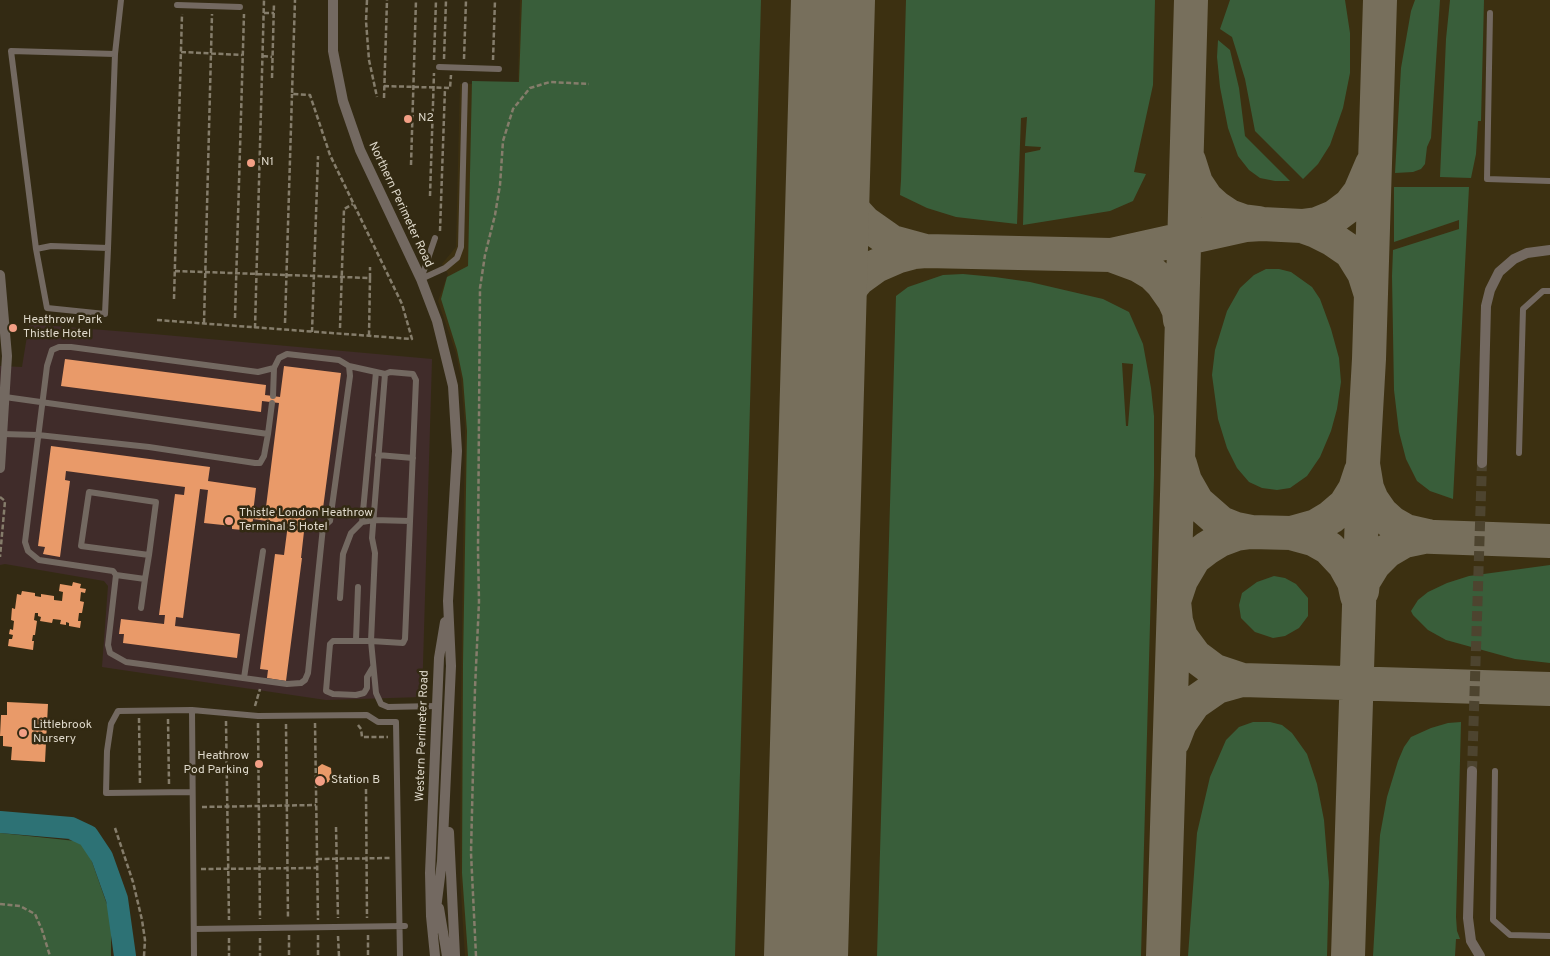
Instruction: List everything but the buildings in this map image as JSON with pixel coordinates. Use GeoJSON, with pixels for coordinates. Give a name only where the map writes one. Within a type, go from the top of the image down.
{"type":"FeatureCollection","features":[{"type":"Feature","properties":{"kind":"street","name":"Northern Perimeter Road"},"geometry":{"type":"LineString","coordinates":[[333,0],[333,51],[343,101],[360,150],[421,279],[437,321],[453,386],[455,418]]}},
{"type":"Feature","properties":{"kind":"street"},"geometry":{"type":"LineString","coordinates":[[1482,463],[1486,306],[1490,290],[1499,272],[1514,259],[1526,253],[1550,250]]}},
{"type":"Feature","properties":{"kind":"street"},"geometry":{"type":"LineString","coordinates":[[0,275],[5,397],[0,468]]}},
{"type":"Feature","properties":{"kind":"street","name":"Western Perimeter Road"},"geometry":{"type":"LineString","coordinates":[[435,956],[430,873],[436,706],[439,658],[448,601],[457,451],[455,418]]}},
{"type":"Feature","properties":{"kind":"street","name":"Western Perimeter Road"},"geometry":{"type":"LineString","coordinates":[[433,934],[446,786],[451,666],[448,601]]}},
{"type":"Feature","properties":{"kind":"street"},"geometry":{"type":"LineString","coordinates":[[1472,771],[1468,918],[1471,940],[1480,956]]}},
{"type":"Feature","properties":{"kind":"street","name":"Western Perimeter Road"},"geometry":{"type":"LineString","coordinates":[[446,786],[455,956]]}},
{"type":"Feature","properties":{"kind":"street","name":"Western Perimeter Road"},"geometry":{"type":"LineString","coordinates":[[430,873],[443,924],[447,956]]}},
{"type":"Feature","properties":{"kind":"lane"},"geometry":{"type":"LineString","coordinates":[[115,54],[11,51],[36,249],[46,308],[106,314],[115,54],[121,0]]}},
{"type":"Feature","properties":{"kind":"lane"},"geometry":{"type":"LineString","coordinates":[[180,5],[242,8]]}},
{"type":"Feature","properties":{"kind":"lane"},"geometry":{"type":"LineString","coordinates":[[1490,13],[1486,179],[1550,181]]}},
{"type":"Feature","properties":{"kind":"lane"},"geometry":{"type":"LineString","coordinates":[[439,67],[499,69]]}},
{"type":"Feature","properties":{"kind":"lane"},"geometry":{"type":"LineString","coordinates":[[421,279],[445,268],[457,258],[461,247],[465,85]]}},
{"type":"Feature","properties":{"kind":"lane"},"geometry":{"type":"LineString","coordinates":[[421,279],[438,236]]}},
{"type":"Feature","properties":{"kind":"lane"},"geometry":{"type":"LineString","coordinates":[[36,249],[51,246],[108,248]]}},
{"type":"Feature","properties":{"kind":"lane"},"geometry":{"type":"LineString","coordinates":[[1519,453],[1523,310],[1543,290],[1550,291]]}},
{"type":"Feature","properties":{"kind":"lane"},"geometry":{"type":"LineString","coordinates":[[146,578],[116,574],[114,571],[39,560],[28,551],[25,542],[42,402],[49,355],[52,350],[59,347],[71,347],[258,372],[274,368]]}},
{"type":"Feature","properties":{"kind":"lane"},"geometry":{"type":"LineString","coordinates":[[2,434],[38,435],[150,447],[260,463],[264,456],[268,434],[274,368],[279,358],[287,354],[339,360],[349,366],[384,374],[390,372],[413,374],[416,380],[406,639],[403,642],[335,640],[330,644],[326,691],[333,694],[356,695],[364,693],[367,688],[367,677],[373,667]]}},
{"type":"Feature","properties":{"kind":"lane"},"geometry":{"type":"LineString","coordinates":[[116,574],[108,645],[110,653],[126,662],[287,684],[301,683],[307,674],[323,527],[330,521],[350,376],[349,366]]}},
{"type":"Feature","properties":{"kind":"lane"},"geometry":{"type":"LineString","coordinates":[[340,598],[344,554],[352,533],[362,522],[376,372]]}},
{"type":"Feature","properties":{"kind":"lane"},"geometry":{"type":"LineString","coordinates":[[384,374],[372,538],[375,545],[371,641],[376,693],[384,707],[436,706]]}},
{"type":"Feature","properties":{"kind":"lane"},"geometry":{"type":"LineString","coordinates":[[5,397],[268,434]]}},
{"type":"Feature","properties":{"kind":"lane"},"geometry":{"type":"LineString","coordinates":[[378,455],[413,458]]}},
{"type":"Feature","properties":{"kind":"lane"},"geometry":{"type":"LineString","coordinates":[[141,608],[146,578],[156,502],[89,492],[81,546],[149,555]]}},
{"type":"Feature","properties":{"kind":"lane"},"geometry":{"type":"LineString","coordinates":[[362,522],[374,520],[410,521]]}},
{"type":"Feature","properties":{"kind":"lane"},"geometry":{"type":"LineString","coordinates":[[244,678],[263,552]]}},
{"type":"Feature","properties":{"kind":"lane"},"geometry":{"type":"LineString","coordinates":[[356,640],[358,587]]}},
{"type":"Feature","properties":{"kind":"lane"},"geometry":{"type":"LineString","coordinates":[[192,710],[194,956]]}},
{"type":"Feature","properties":{"kind":"lane"},"geometry":{"type":"LineString","coordinates":[[192,792],[106,793],[107,751],[111,724],[118,712],[192,710],[258,716],[367,715],[378,722],[396,722],[398,858],[402,926],[400,956]]}},
{"type":"Feature","properties":{"kind":"lane"},"geometry":{"type":"LineString","coordinates":[[1495,771],[1493,920],[1510,935],[1550,936]]}},
{"type":"Feature","properties":{"kind":"lane"},"geometry":{"type":"LineString","coordinates":[[194,929],[402,926]]}},
{"type":"Feature","properties":{"kind":"path"},"geometry":{"type":"LineString","coordinates":[[255,328],[264,0]]}},
{"type":"Feature","properties":{"kind":"path"},"geometry":{"type":"LineString","coordinates":[[284,323],[295,0]]}},
{"type":"Feature","properties":{"kind":"path"},"geometry":{"type":"LineString","coordinates":[[367,0],[366,21],[369,60],[377,97]]}},
{"type":"Feature","properties":{"kind":"path"},"geometry":{"type":"LineString","coordinates":[[384,98],[387,0]]}},
{"type":"Feature","properties":{"kind":"path"},"geometry":{"type":"LineString","coordinates":[[411,166],[416,0]]}},
{"type":"Feature","properties":{"kind":"path"},"geometry":{"type":"LineString","coordinates":[[430,196],[436,0]]}},
{"type":"Feature","properties":{"kind":"path"},"geometry":{"type":"LineString","coordinates":[[444,60],[446,0]]}},
{"type":"Feature","properties":{"kind":"path"},"geometry":{"type":"LineString","coordinates":[[464,60],[466,0]]}},
{"type":"Feature","properties":{"kind":"path"},"geometry":{"type":"LineString","coordinates":[[493,61],[495,0]]}},
{"type":"Feature","properties":{"kind":"path"},"geometry":{"type":"LineString","coordinates":[[272,78],[274,3]]}},
{"type":"Feature","properties":{"kind":"path"},"geometry":{"type":"LineString","coordinates":[[174,298],[181,52],[180,5]]}},
{"type":"Feature","properties":{"kind":"path"},"geometry":{"type":"LineString","coordinates":[[204,324],[213,6]]}},
{"type":"Feature","properties":{"kind":"path"},"geometry":{"type":"LineString","coordinates":[[235,318],[243,55],[242,8]]}},
{"type":"Feature","properties":{"kind":"path"},"geometry":{"type":"LineString","coordinates":[[264,13],[274,13]]}},
{"type":"Feature","properties":{"kind":"path"},"geometry":{"type":"LineString","coordinates":[[181,52],[243,55]]}},
{"type":"Feature","properties":{"kind":"path"},"geometry":{"type":"LineString","coordinates":[[263,56],[272,57]]}},
{"type":"Feature","properties":{"kind":"path"},"geometry":{"type":"LineString","coordinates":[[384,86],[450,88],[451,68]]}},
{"type":"Feature","properties":{"kind":"path"},"geometry":{"type":"LineString","coordinates":[[476,956],[471,853],[479,602],[480,288],[500,185],[503,140],[513,109],[530,88],[550,82],[589,84]]}},
{"type":"Feature","properties":{"kind":"path"},"geometry":{"type":"LineString","coordinates":[[438,236],[445,88]]}},
{"type":"Feature","properties":{"kind":"path"},"geometry":{"type":"LineString","coordinates":[[157,320],[412,339],[402,304],[330,155],[310,95],[292,94]]}},
{"type":"Feature","properties":{"kind":"path"},"geometry":{"type":"LineString","coordinates":[[312,332],[318,156]]}},
{"type":"Feature","properties":{"kind":"path"},"geometry":{"type":"LineString","coordinates":[[340,328],[344,209],[353,204]]}},
{"type":"Feature","properties":{"kind":"path"},"geometry":{"type":"LineString","coordinates":[[369,336],[370,267]]}},
{"type":"Feature","properties":{"kind":"path"},"geometry":{"type":"LineString","coordinates":[[175,271],[370,278]]}},
{"type":"Feature","properties":{"kind":"path"},"geometry":{"type":"LineString","coordinates":[[0,497],[5,501],[0,557]]}},
{"type":"Feature","properties":{"kind":"path"},"geometry":{"type":"LineString","coordinates":[[168,716],[169,786],[171,792]]}},
{"type":"Feature","properties":{"kind":"path"},"geometry":{"type":"LineString","coordinates":[[139,717],[141,792]]}},
{"type":"Feature","properties":{"kind":"path"},"geometry":{"type":"LineString","coordinates":[[258,721],[260,919]]}},
{"type":"Feature","properties":{"kind":"path"},"geometry":{"type":"LineString","coordinates":[[318,921],[315,721],[323,721]]}},
{"type":"Feature","properties":{"kind":"path"},"geometry":{"type":"LineString","coordinates":[[226,722],[229,920]]}},
{"type":"Feature","properties":{"kind":"path"},"geometry":{"type":"LineString","coordinates":[[286,722],[288,920]]}},
{"type":"Feature","properties":{"kind":"path"},"geometry":{"type":"LineString","coordinates":[[354,722],[360,727],[362,737],[396,737]]}},
{"type":"Feature","properties":{"kind":"path"},"geometry":{"type":"LineString","coordinates":[[366,789],[367,918]]}},
{"type":"Feature","properties":{"kind":"path"},"geometry":{"type":"LineString","coordinates":[[192,807],[316,805]]}},
{"type":"Feature","properties":{"kind":"path"},"geometry":{"type":"LineString","coordinates":[[336,827],[338,918]]}},
{"type":"Feature","properties":{"kind":"path"},"geometry":{"type":"LineString","coordinates":[[115,828],[133,882],[142,920],[145,940],[144,956]]}},
{"type":"Feature","properties":{"kind":"path"},"geometry":{"type":"LineString","coordinates":[[317,859],[398,858]]}},
{"type":"Feature","properties":{"kind":"path"},"geometry":{"type":"LineString","coordinates":[[193,869],[317,868]]}},
{"type":"Feature","properties":{"kind":"path"},"geometry":{"type":"LineString","coordinates":[[0,904],[20,906],[36,914],[50,956]]}},
{"type":"Feature","properties":{"kind":"path"},"geometry":{"type":"LineString","coordinates":[[368,933],[368,956]]}},
{"type":"Feature","properties":{"kind":"path"},"geometry":{"type":"LineString","coordinates":[[260,934],[260,956]]}},
{"type":"Feature","properties":{"kind":"path"},"geometry":{"type":"LineString","coordinates":[[289,934],[289,956]]}},
{"type":"Feature","properties":{"kind":"path"},"geometry":{"type":"LineString","coordinates":[[318,934],[318,956]]}},
{"type":"Feature","properties":{"kind":"path"},"geometry":{"type":"LineString","coordinates":[[229,935],[229,956]]}},
{"type":"Feature","properties":{"kind":"path"},"geometry":{"type":"LineString","coordinates":[[338,935],[339,956]]}},
{"type":"Feature","properties":{"kind":"shaded area"},"geometry":{"type":"Polygon","coordinates":[[[520,0],[1550,0],[1550,956],[465,956],[460,877],[465,426],[461,378],[456,353],[438,301],[448,274],[442,264],[456,247],[460,84],[518,84],[520,0]]]}},
{"type":"Feature","properties":{"kind":"shaded area"},"geometry":{"type":"Polygon","coordinates":[[[29,324],[432,359],[422,697],[326,700],[102,667],[108,586],[104,581],[5,564],[0,565],[0,366],[22,367],[29,324]]]}},
{"type":"Feature","properties":{"kind":"green space"},"geometry":{"type":"Polygon","coordinates":[[[522,0],[761,0],[735,956],[468,956],[462,873],[467,431],[463,379],[457,350],[441,299],[447,277],[468,266],[472,81],[519,82],[522,0]]]}},
{"type":"Feature","properties":{"kind":"green space"},"geometry":{"type":"Polygon","coordinates":[[[906,0],[1155,0],[1153,85],[1134,172],[1146,174],[1133,201],[1110,211],[1023,225],[1025,153],[1040,150],[1041,147],[1025,146],[1027,117],[1021,118],[1017,224],[956,217],[927,208],[900,195],[906,0]]]}},
{"type":"Feature","properties":{"kind":"green space"},"geometry":{"type":"Polygon","coordinates":[[[1230,0],[1345,0],[1350,33],[1350,73],[1343,108],[1330,145],[1318,164],[1303,179],[1255,131],[1245,79],[1232,37],[1220,29],[1230,0]]]}},
{"type":"Feature","properties":{"kind":"green space"},"geometry":{"type":"Polygon","coordinates":[[[1415,0],[1440,0],[1431,138],[1427,147],[1425,164],[1421,169],[1413,172],[1395,173],[1401,68],[1411,11],[1415,0]]]}},
{"type":"Feature","properties":{"kind":"green space"},"geometry":{"type":"Polygon","coordinates":[[[1450,0],[1484,0],[1481,121],[1478,121],[1476,154],[1471,178],[1440,177],[1446,39],[1450,0]]]}},
{"type":"Feature","properties":{"kind":"green space"},"geometry":{"type":"Polygon","coordinates":[[[1218,40],[1230,50],[1239,88],[1245,136],[1290,181],[1260,178],[1249,170],[1238,156],[1228,128],[1220,87],[1217,57],[1218,40]]]}},
{"type":"Feature","properties":{"kind":"green space"},"geometry":{"type":"Polygon","coordinates":[[[1394,187],[1469,187],[1453,499],[1430,491],[1417,481],[1406,459],[1399,432],[1394,390],[1392,276],[1393,250],[1459,229],[1459,220],[1394,242],[1394,187]]]}},
{"type":"Feature","properties":{"kind":"green space"},"geometry":{"type":"Polygon","coordinates":[[[1266,269],[1279,269],[1291,272],[1312,287],[1320,299],[1339,358],[1341,382],[1331,431],[1320,457],[1307,476],[1290,488],[1277,490],[1262,488],[1249,482],[1237,468],[1227,448],[1218,419],[1212,375],[1215,350],[1227,311],[1240,288],[1254,275],[1266,269]]]}},
{"type":"Feature","properties":{"kind":"green space"},"geometry":{"type":"Polygon","coordinates":[[[963,274],[1030,282],[1103,299],[1129,312],[1143,344],[1154,416],[1154,476],[1141,956],[877,956],[896,296],[908,287],[943,275],[963,274]],[[1122,363],[1126,426],[1128,426],[1133,364],[1122,363]]]}},
{"type":"Feature","properties":{"kind":"green space"},"geometry":{"type":"Polygon","coordinates":[[[1550,565],[1550,663],[1515,659],[1446,640],[1428,630],[1411,611],[1418,600],[1428,592],[1447,583],[1469,576],[1550,565]]]}},
{"type":"Feature","properties":{"kind":"green space"},"geometry":{"type":"Polygon","coordinates":[[[1274,576],[1285,578],[1296,584],[1308,598],[1308,616],[1299,628],[1285,636],[1273,638],[1255,632],[1241,618],[1239,605],[1242,593],[1257,582],[1274,576]]]}},
{"type":"Feature","properties":{"kind":"green space"},"geometry":{"type":"Polygon","coordinates":[[[1253,722],[1270,722],[1282,725],[1292,733],[1307,754],[1317,784],[1324,820],[1329,882],[1327,956],[1188,956],[1197,833],[1210,777],[1226,740],[1239,727],[1253,722]]]}},
{"type":"Feature","properties":{"kind":"green space"},"geometry":{"type":"Polygon","coordinates":[[[1461,722],[1456,917],[1457,931],[1460,939],[1456,939],[1455,956],[1373,956],[1380,835],[1387,797],[1398,761],[1411,737],[1431,728],[1448,723],[1461,722]]]}},
{"type":"Feature","properties":{"kind":"green space"},"geometry":{"type":"Polygon","coordinates":[[[0,833],[85,842],[111,916],[111,956],[0,956],[0,833]]]}},
{"type":"Feature","properties":{"kind":"waterway"},"geometry":{"type":"LineString","coordinates":[[0,822],[71,828],[88,836],[102,857],[117,899],[125,956]]}},
{"type":"Feature","properties":{"kind":"taxiway"},"geometry":{"type":"LineString","coordinates":[[1191,0],[1174,601],[1176,621],[1181,637],[1195,656],[1215,671],[1242,680],[1550,689]]}},
{"type":"Feature","properties":{"kind":"taxiway"},"geometry":{"type":"LineString","coordinates":[[1380,0],[1369,359],[1363,464],[1367,488],[1372,500],[1381,513],[1392,523],[1406,531],[1428,536]]}},
{"type":"Feature","properties":{"kind":"taxiway"},"geometry":{"type":"LineString","coordinates":[[828,152],[842,192],[853,210],[865,223],[892,242],[925,251]]}},
{"type":"Feature","properties":{"kind":"taxiway"},"geometry":{"type":"LineString","coordinates":[[1189,161],[1196,183],[1206,198],[1217,208],[1229,216],[1243,221],[1259,223]]}},
{"type":"Feature","properties":{"kind":"taxiway"},"geometry":{"type":"LineString","coordinates":[[1111,255],[1246,225],[1302,226],[1317,224],[1334,217],[1350,205],[1360,192],[1372,164]]}},
{"type":"Feature","properties":{"kind":"taxiway"},"geometry":{"type":"LineString","coordinates":[[1302,226],[1332,239],[1351,252],[1364,273],[1370,292]]}},
{"type":"Feature","properties":{"kind":"taxiway"},"geometry":{"type":"LineString","coordinates":[[822,366],[836,310],[849,290],[858,279],[876,266],[914,252],[1111,255],[1138,265],[1153,274],[1174,300],[1179,311],[1180,320]]}},
{"type":"Feature","properties":{"kind":"taxiway"},"geometry":{"type":"LineString","coordinates":[[1180,464],[1185,481],[1197,502],[1221,523],[1251,532],[1291,533],[1316,526],[1331,517],[1345,505],[1355,489],[1361,471]]}},
{"type":"Feature","properties":{"kind":"taxiway"},"geometry":{"type":"LineString","coordinates":[[1348,956],[1363,479]]}},
{"type":"Feature","properties":{"kind":"taxiway"},"geometry":{"type":"LineString","coordinates":[[1163,956],[1174,601],[1181,580],[1194,558],[1220,540],[1236,534],[1251,532]]}},
{"type":"Feature","properties":{"kind":"taxiway"},"geometry":{"type":"LineString","coordinates":[[1291,533],[1313,539],[1329,548],[1344,564],[1354,582],[1357,596]]}},
{"type":"Feature","properties":{"kind":"taxiway"},"geometry":{"type":"LineString","coordinates":[[1406,536],[1550,541]]}},
{"type":"Feature","properties":{"kind":"taxiway"},"geometry":{"type":"LineString","coordinates":[[1362,591],[1363,582],[1374,564],[1387,551],[1404,541],[1428,536]]}},
{"type":"Feature","properties":{"kind":"taxiway"},"geometry":{"type":"LineString","coordinates":[[1173,741],[1180,723],[1194,703],[1217,687],[1242,680]]}},
{"type":"Feature","properties":{"kind":"runway"},"geometry":{"type":"LineString","coordinates":[[806,956],[833,0]]}},
{"type":"Feature","properties":{"kind":"tunnel"},"geometry":{"type":"LineString","coordinates":[[1472,771],[1482,463]]}},
{"type":"Feature","properties":{"kind":"place","name":"N2"},"geometry":{"type":"Point","coordinates":[408,119]}},
{"type":"Feature","properties":{"kind":"place","name":"N1"},"geometry":{"type":"Point","coordinates":[251,163]}},
{"type":"Feature","properties":{"kind":"place","name":"Heathrow Park Thistle Hotel"},"geometry":{"type":"Point","coordinates":[13,328]}},
{"type":"Feature","properties":{"kind":"place","name":"Thistle London Heathrow Terminal 5 Hotel"},"geometry":{"type":"Point","coordinates":[229,521]}},
{"type":"Feature","properties":{"kind":"place","name":"Littlebrook Nursery"},"geometry":{"type":"Point","coordinates":[23,733]}},
{"type":"Feature","properties":{"kind":"place","name":"Heathrow Pod Parking"},"geometry":{"type":"Point","coordinates":[259,764]}},
{"type":"Feature","properties":{"kind":"place","name":"Station B"},"geometry":{"type":"Point","coordinates":[320,781]}}]}
